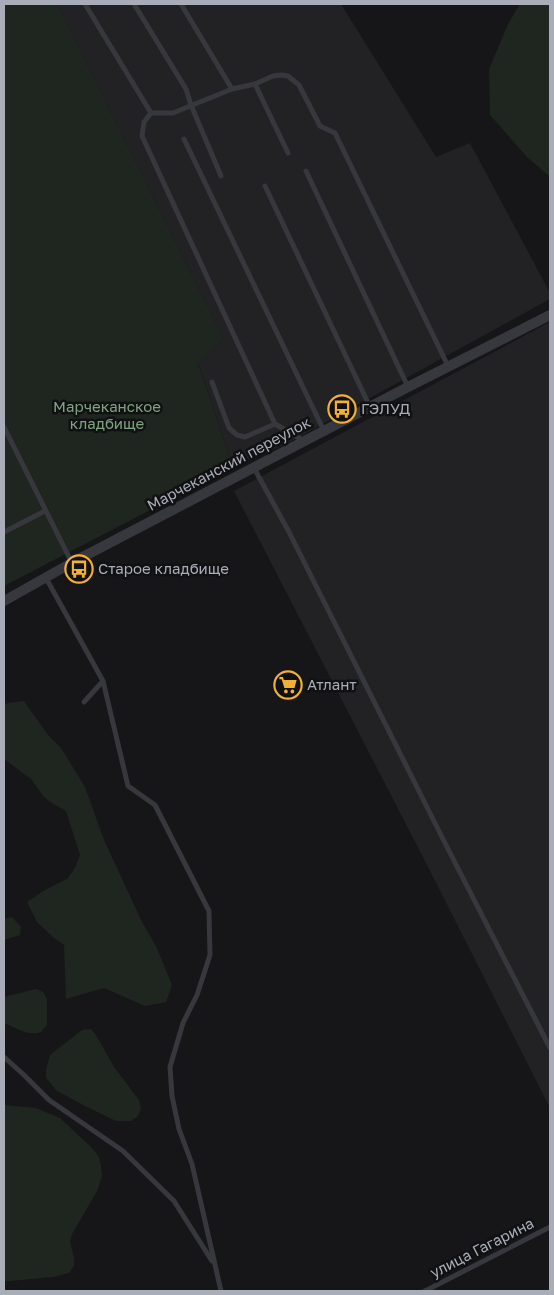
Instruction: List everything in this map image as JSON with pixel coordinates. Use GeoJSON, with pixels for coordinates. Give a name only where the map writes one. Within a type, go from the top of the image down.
{"type":"FeatureCollection","features":[{"type":"Feature","properties":{"kind":"street","name":"Марчеканский переулок"},"geometry":{"type":"LineString","coordinates":[[4,601],[72,563],[550,314]]}},
{"type":"Feature","properties":{"kind":"lane"},"geometry":{"type":"LineString","coordinates":[[85,4],[151,113]]}},
{"type":"Feature","properties":{"kind":"lane"},"geometry":{"type":"LineString","coordinates":[[134,4],[186,89],[221,176]]}},
{"type":"Feature","properties":{"kind":"lane"},"geometry":{"type":"LineString","coordinates":[[181,4],[232,89]]}},
{"type":"Feature","properties":{"kind":"lane"},"geometry":{"type":"LineString","coordinates":[[151,113],[173,113],[232,89],[255,84],[273,76],[288,76],[299,85],[320,126],[335,133],[448,367]]}},
{"type":"Feature","properties":{"kind":"lane"},"geometry":{"type":"LineString","coordinates":[[255,84],[288,153]]}},
{"type":"Feature","properties":{"kind":"lane"},"geometry":{"type":"LineString","coordinates":[[151,113],[144,122],[142,136],[275,424],[305,442]]}},
{"type":"Feature","properties":{"kind":"lane"},"geometry":{"type":"LineString","coordinates":[[184,139],[324,431]]}},
{"type":"Feature","properties":{"kind":"lane"},"geometry":{"type":"LineString","coordinates":[[306,171],[408,387]]}},
{"type":"Feature","properties":{"kind":"lane"},"geometry":{"type":"LineString","coordinates":[[265,186],[370,407]]}},
{"type":"Feature","properties":{"kind":"lane"},"geometry":{"type":"LineString","coordinates":[[212,382],[229,428],[238,435],[245,437],[275,424]]}},
{"type":"Feature","properties":{"kind":"lane"},"geometry":{"type":"LineString","coordinates":[[4,427],[72,563]]}},
{"type":"Feature","properties":{"kind":"lane"},"geometry":{"type":"LineString","coordinates":[[254,468],[289,532],[446,846],[550,1048]]}},
{"type":"Feature","properties":{"kind":"lane"},"geometry":{"type":"LineString","coordinates":[[4,532],[45,511]]}},
{"type":"Feature","properties":{"kind":"lane"},"geometry":{"type":"LineString","coordinates":[[46,577],[103,682],[128,786],[155,805],[209,911],[210,956],[197,995],[183,1023],[170,1067],[172,1096],[179,1129],[192,1164],[221,1291]]}},
{"type":"Feature","properties":{"kind":"lane"},"geometry":{"type":"LineString","coordinates":[[84,702],[103,682]]}},
{"type":"Feature","properties":{"kind":"lane"},"geometry":{"type":"LineString","coordinates":[[4,1057],[49,1100],[123,1152],[174,1200],[215,1265]]}},
{"type":"Feature","properties":{"kind":"lane","name":"улица Гагарина"},"geometry":{"type":"LineString","coordinates":[[424,1291],[550,1227]]}},
{"type":"Feature","properties":{"kind":"shaded area"},"geometry":{"type":"Polygon","coordinates":[[[57,4],[341,4],[436,157],[470,143],[550,293],[550,299],[288,443],[233,467],[198,362],[224,339],[57,4]]]}},
{"type":"Feature","properties":{"kind":"shaded area"},"geometry":{"type":"Polygon","coordinates":[[[550,322],[550,1108],[234,491],[550,322]]]}},
{"type":"Feature","properties":{"kind":"green space","name":"Марчеканское кладбище"},"geometry":{"type":"Polygon","coordinates":[[[4,4],[57,4],[224,339],[198,363],[233,467],[4,586],[4,4]]]}},
{"type":"Feature","properties":{"kind":"green space"},"geometry":{"type":"Polygon","coordinates":[[[520,4],[550,4],[550,177],[527,157],[490,115],[489,69],[508,24],[520,4]]]}},
{"type":"Feature","properties":{"kind":"green space"},"geometry":{"type":"Polygon","coordinates":[[[24,701],[48,735],[61,748],[85,787],[104,840],[142,922],[156,946],[172,985],[166,1002],[145,1006],[104,988],[66,999],[64,945],[37,922],[27,902],[67,879],[75,868],[80,855],[66,811],[44,797],[31,779],[4,759],[4,705],[24,701]]]}},
{"type":"Feature","properties":{"kind":"green space"},"geometry":{"type":"Polygon","coordinates":[[[12,917],[21,927],[20,935],[4,940],[4,919],[12,917]]]}},
{"type":"Feature","properties":{"kind":"green space"},"geometry":{"type":"Polygon","coordinates":[[[36,989],[43,992],[47,999],[47,1025],[41,1032],[27,1032],[4,1023],[4,997],[36,989]]]}},
{"type":"Feature","properties":{"kind":"green space"},"geometry":{"type":"Polygon","coordinates":[[[91,1029],[114,1067],[139,1100],[141,1108],[138,1116],[131,1121],[116,1121],[87,1107],[57,1091],[46,1078],[50,1055],[82,1030],[91,1029]]]}},
{"type":"Feature","properties":{"kind":"green space"},"geometry":{"type":"Polygon","coordinates":[[[4,1105],[36,1108],[60,1118],[99,1157],[102,1176],[97,1191],[72,1234],[70,1242],[74,1266],[69,1273],[53,1277],[4,1281],[4,1105]]]}},
{"type":"Feature","properties":{"kind":"place","name":"ГЭЛУД"},"geometry":{"type":"Point","coordinates":[342,409]}},
{"type":"Feature","properties":{"kind":"place","name":"Старое кладбище"},"geometry":{"type":"Point","coordinates":[79,569]}},
{"type":"Feature","properties":{"kind":"place","name":"Атлант"},"geometry":{"type":"Point","coordinates":[288,685]}}]}
